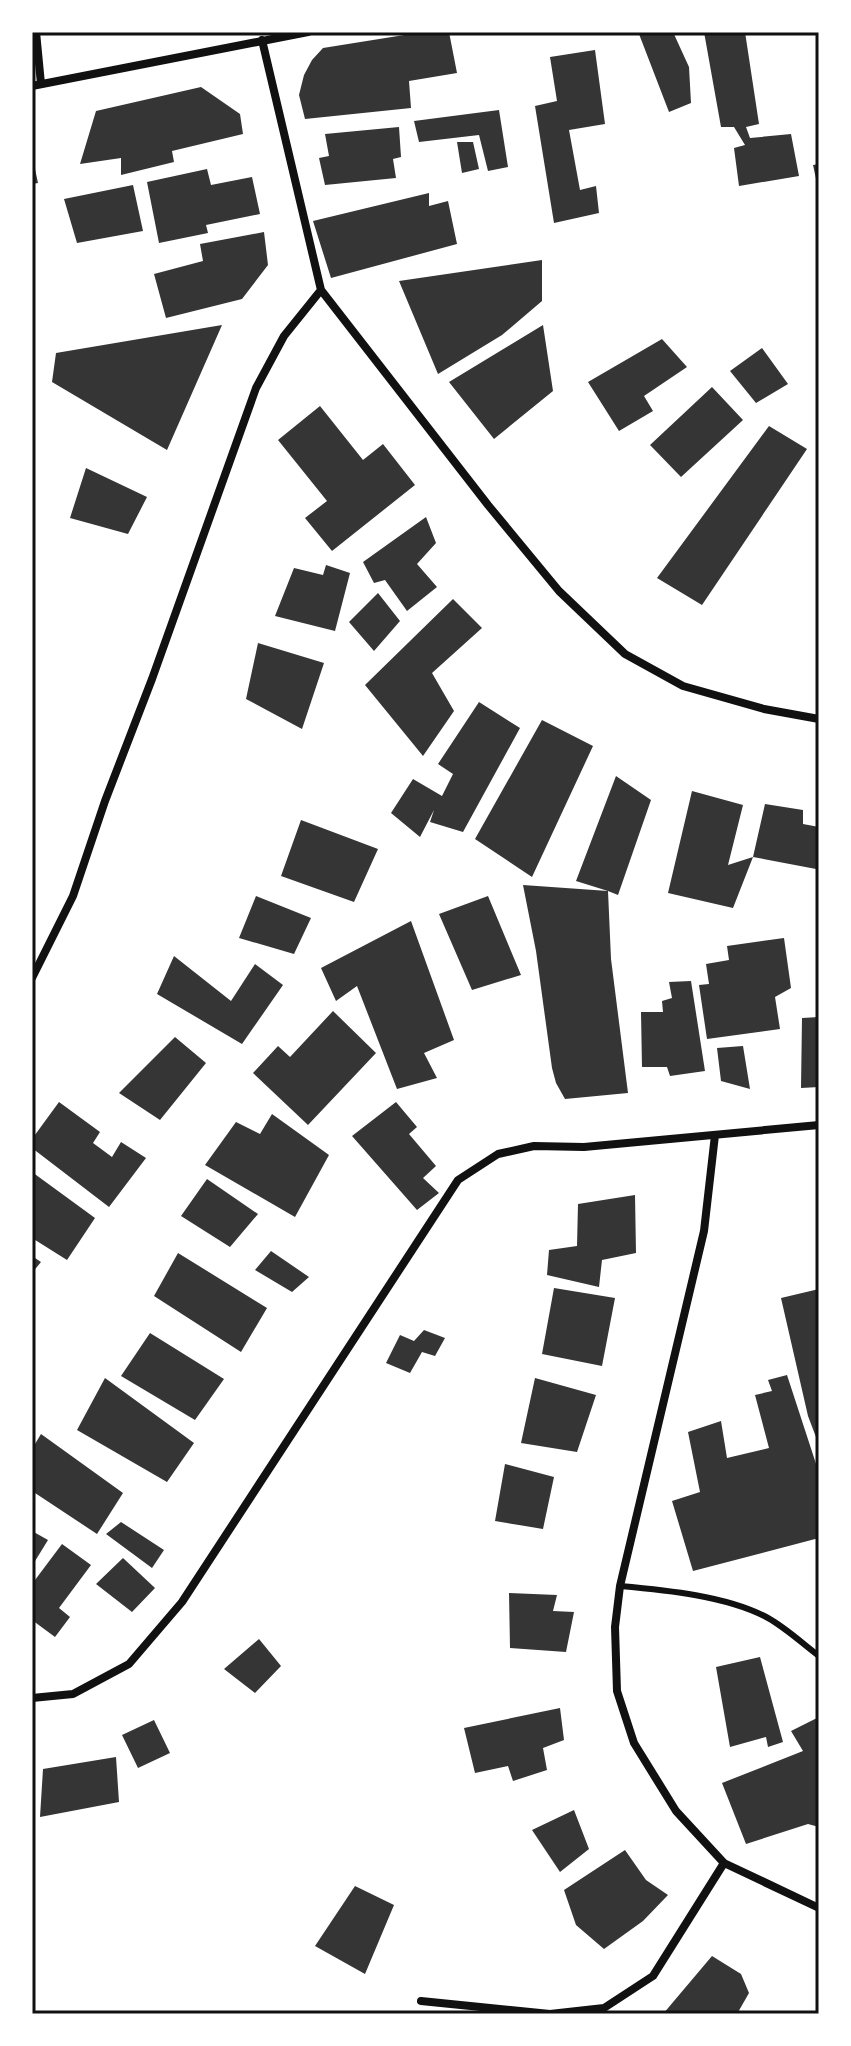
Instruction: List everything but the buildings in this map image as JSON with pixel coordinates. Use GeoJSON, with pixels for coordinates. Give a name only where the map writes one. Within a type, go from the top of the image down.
{"type":"FeatureCollection","features":[{"type":"Feature","properties":{"kind":"street"},"geometry":{"type":"LineString","coordinates":[[36,32],[36,85],[308,32]]}},
{"type":"Feature","properties":{"kind":"street"},"geometry":{"type":"LineString","coordinates":[[262,40],[321,290],[488,505],[549,579],[625,654],[683,686],[764,709],[819,719]]}},
{"type":"Feature","properties":{"kind":"street"},"geometry":{"type":"LineString","coordinates":[[32,978],[73,896],[256,388],[284,336],[321,290]]}},
{"type":"Feature","properties":{"kind":"street"},"geometry":{"type":"LineString","coordinates":[[32,1698],[73,1694],[129,1664],[182,1602],[458,1180],[498,1154],[534,1146],[584,1147],[819,1125]]}},
{"type":"Feature","properties":{"kind":"street"},"geometry":{"type":"LineString","coordinates":[[715,1135],[704,1231],[620,1586],[615,1627],[617,1691],[634,1743],[676,1811],[724,1863],[819,1908]]}},
{"type":"Feature","properties":{"kind":"street"},"geometry":{"type":"LineString","coordinates":[[421,2001],[550,2014],[604,2008],[653,1976],[724,1863]]}},
{"type":"Feature","properties":{"kind":"lane"},"geometry":{"type":"LineString","coordinates":[[620,1586],[717,1600],[768,1618],[819,1656]]}}]}
